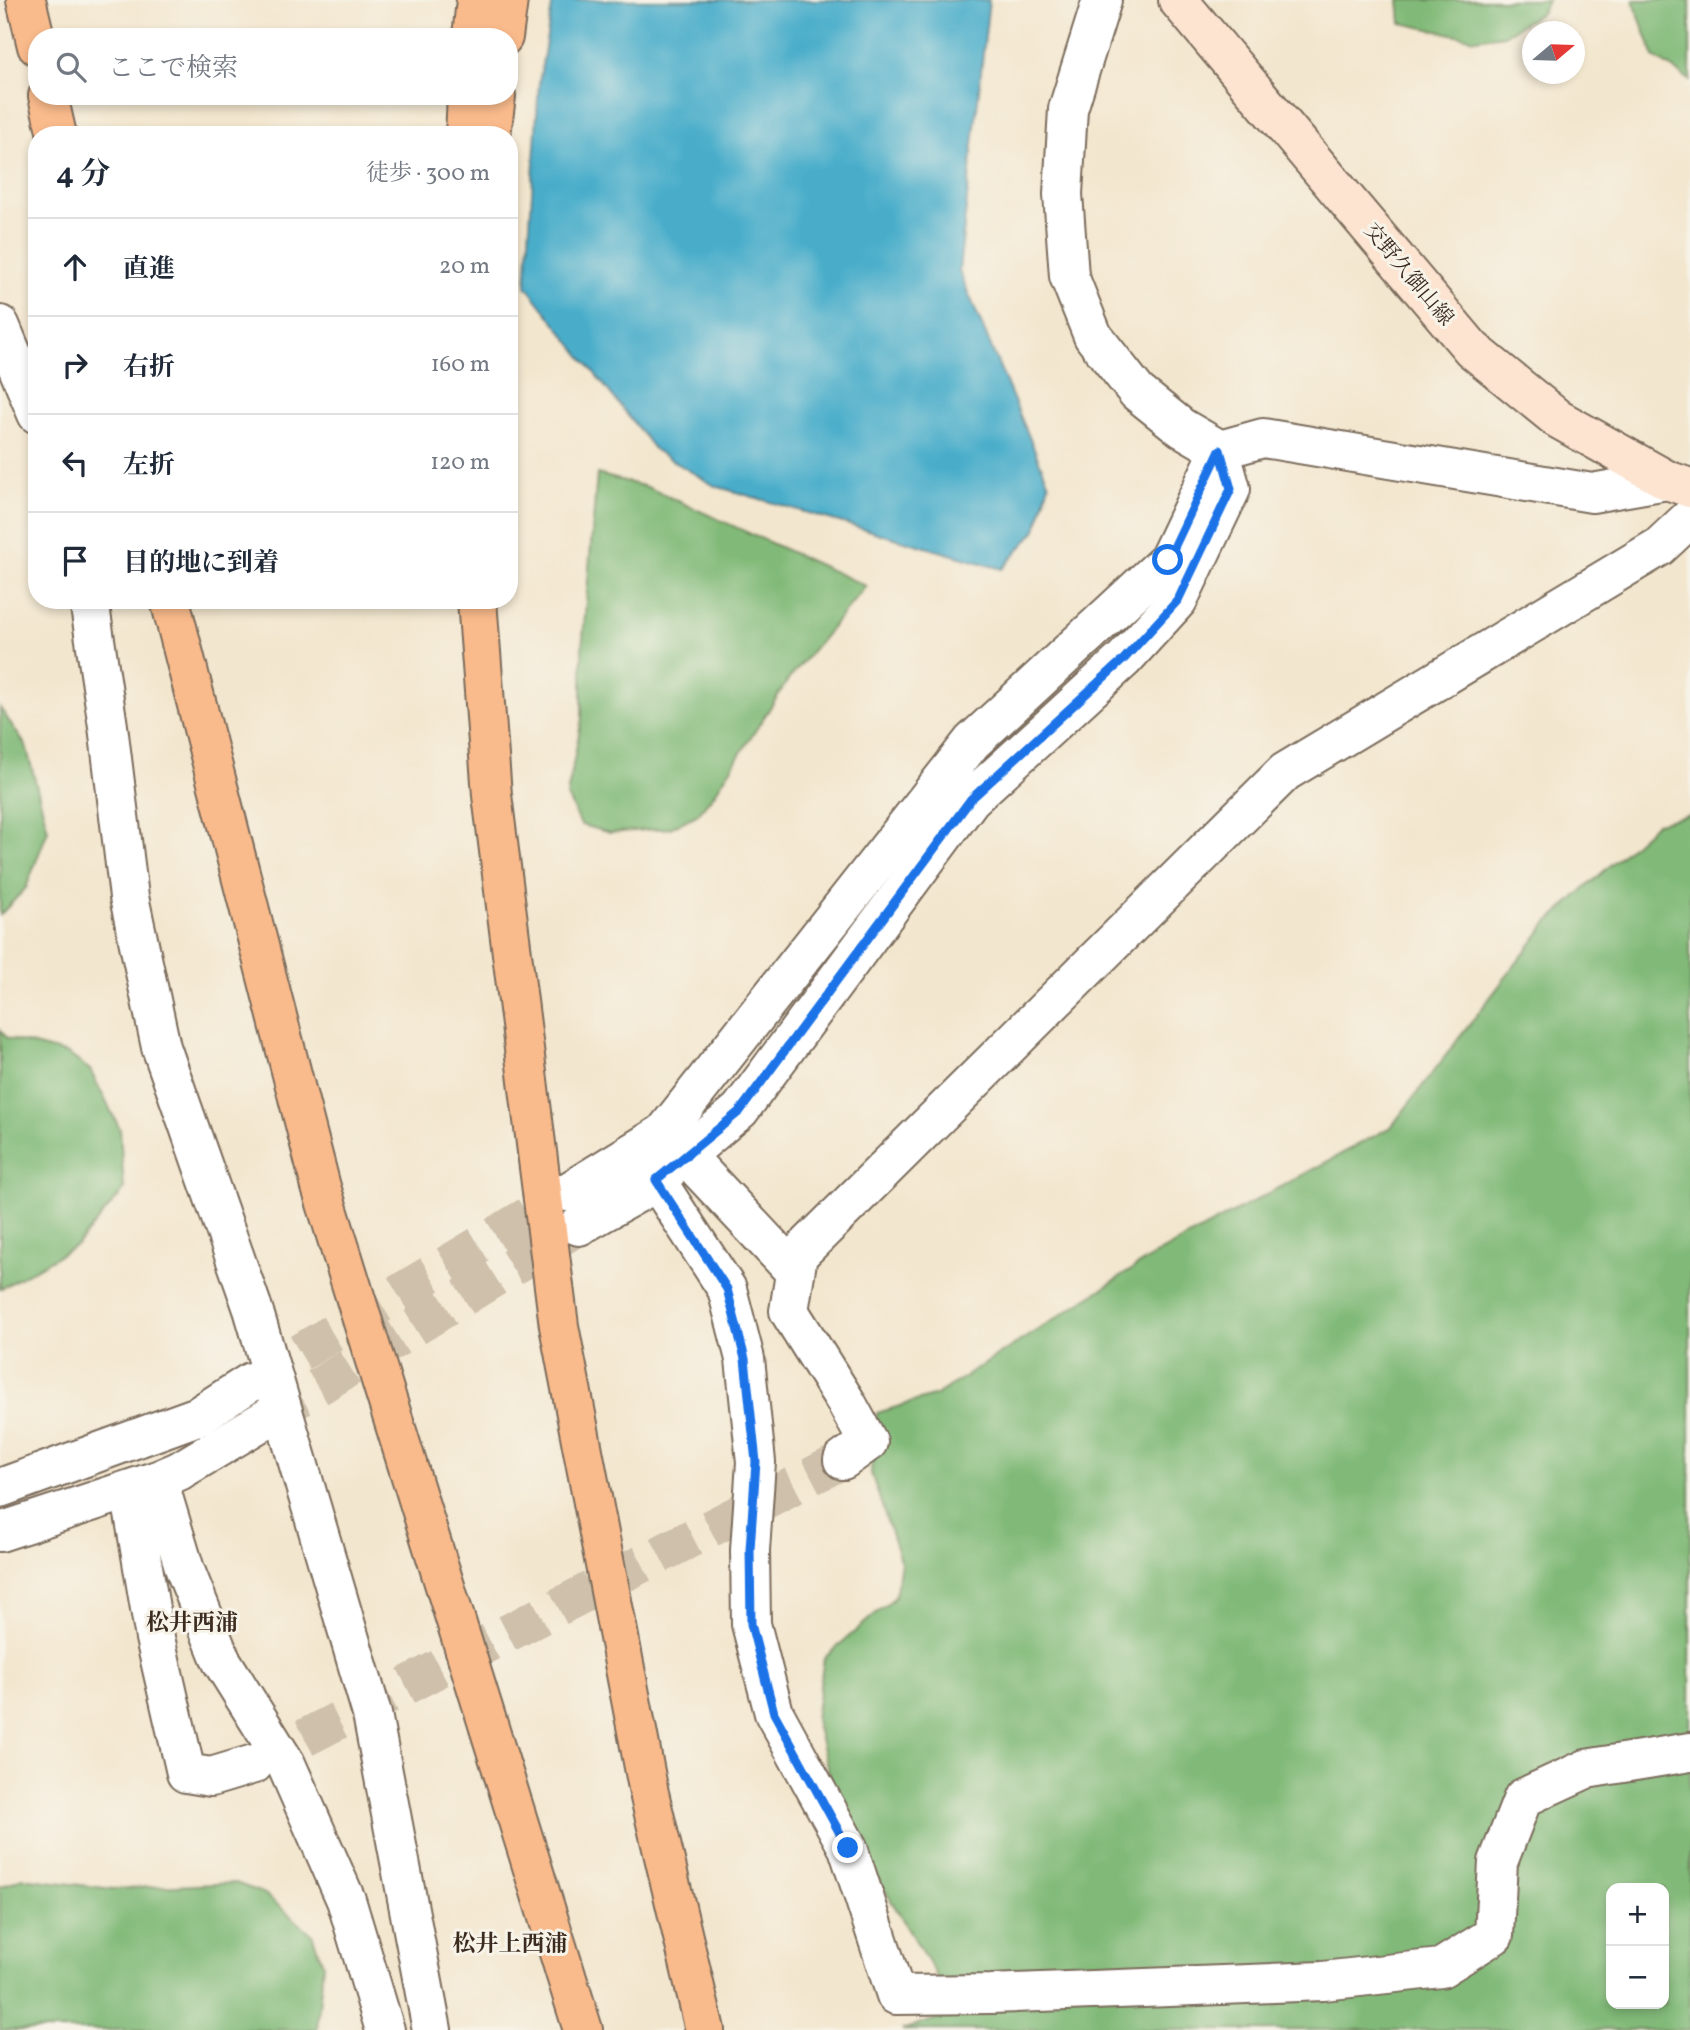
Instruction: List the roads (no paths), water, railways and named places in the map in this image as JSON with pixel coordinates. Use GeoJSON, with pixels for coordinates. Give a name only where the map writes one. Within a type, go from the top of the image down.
{"type":"FeatureCollection","features":[{"type":"Feature","properties":{"kind":"highway"},"geometry":{"type":"LineString","coordinates":[[26,0],[33,28]]}},
{"type":"Feature","properties":{"kind":"highway"},"geometry":{"type":"LineString","coordinates":[[43,0],[48,28]]}},
{"type":"Feature","properties":{"kind":"highway"},"geometry":{"type":"LineString","coordinates":[[473,28],[476,0]]}},
{"type":"Feature","properties":{"kind":"highway"},"geometry":{"type":"LineString","coordinates":[[504,28],[508,0]]}},
{"type":"Feature","properties":{"kind":"highway"},"geometry":{"type":"LineString","coordinates":[[50,105],[55,126]]}},
{"type":"Feature","properties":{"kind":"highway"},"geometry":{"type":"LineString","coordinates":[[63,105],[67,126]]}},
{"type":"Feature","properties":{"kind":"highway"},"geometry":{"type":"LineString","coordinates":[[465,126],[467,105]]}},
{"type":"Feature","properties":{"kind":"highway"},"geometry":{"type":"LineString","coordinates":[[492,126],[495,105]]}},
{"type":"Feature","properties":{"kind":"highway"},"geometry":{"type":"LineString","coordinates":[[172,609],[321,1187],[583,2030]]}},
{"type":"Feature","properties":{"kind":"highway"},"geometry":{"type":"LineString","coordinates":[[478,609],[492,795],[559,1326],[649,1793],[705,2030]]}},
{"type":"Feature","properties":{"kind":"main road","name":"交野久御山線"},"geometry":{"type":"LineString","coordinates":[[1178,0],[1472,349],[1559,419],[1678,484]]}},
{"type":"Feature","properties":{"kind":"street"},"geometry":{"type":"LineString","coordinates":[[1102,0],[1068,109],[1063,194],[1069,276],[1093,336],[1137,392],[1182,428],[1220,450],[1231,489],[1178,600],[1124,659],[971,799],[740,1111],[656,1180],[574,1209],[664,1133],[972,742],[1168,560],[1220,450],[1263,438],[1592,493],[1678,484]]}},
{"type":"Feature","properties":{"kind":"street"},"geometry":{"type":"LineString","coordinates":[[0,325],[28,392]]}},
{"type":"Feature","properties":{"kind":"street"},"geometry":{"type":"LineString","coordinates":[[843,1460],[868,1442],[789,1311],[798,1255],[1285,772],[1659,547],[1690,518]]}},
{"type":"Feature","properties":{"kind":"street"},"geometry":{"type":"LineString","coordinates":[[90,609],[129,897],[161,1047],[253,1309],[372,1714],[432,2030]]}},
{"type":"Feature","properties":{"kind":"street"},"geometry":{"type":"LineString","coordinates":[[686,1156],[795,1272]]}},
{"type":"Feature","properties":{"kind":"street"},"geometry":{"type":"LineString","coordinates":[[656,1180],[727,1289],[745,1359],[756,1462],[750,1549],[751,1624],[774,1713],[848,1848],[896,1996],[1323,1981],[1441,1968],[1494,1936],[1498,1863],[1523,1798],[1586,1769],[1690,1752]]}},
{"type":"Feature","properties":{"kind":"street"},"geometry":{"type":"LineString","coordinates":[[0,1488],[198,1416],[251,1382]]}},
{"type":"Feature","properties":{"kind":"street"},"geometry":{"type":"LineString","coordinates":[[0,1532],[179,1471],[269,1417]]}},
{"type":"Feature","properties":{"kind":"street"},"geometry":{"type":"LineString","coordinates":[[144,1485],[155,1638],[186,1773],[211,1777],[254,1764]]}},
{"type":"Feature","properties":{"kind":"street"},"geometry":{"type":"LineString","coordinates":[[144,1485],[185,1570],[221,1660],[286,1765],[346,1900],[385,2030]]}},
{"type":"Feature","properties":{"kind":"water"},"geometry":{"type":"Polygon","coordinates":[[[553,0],[989,0],[959,271],[1049,484],[1036,530],[1002,569],[715,486],[655,450],[526,286],[539,83],[553,0]]]}},
{"type":"Feature","properties":{"kind":"tunnel"},"geometry":{"type":"LineString","coordinates":[[251,1382],[568,1192]]}},
{"type":"Feature","properties":{"kind":"tunnel"},"geometry":{"type":"LineString","coordinates":[[269,1417],[574,1229]]}},
{"type":"Feature","properties":{"kind":"tunnel"},"geometry":{"type":"LineString","coordinates":[[254,1764],[843,1460]]}},
{"type":"Feature","properties":{"kind":"district","name":"松井西浦"},"geometry":{"type":"Point","coordinates":[192,1622]}},
{"type":"Feature","properties":{"kind":"district","name":"松井上西浦"},"geometry":{"type":"Point","coordinates":[510,1943]}}]}
